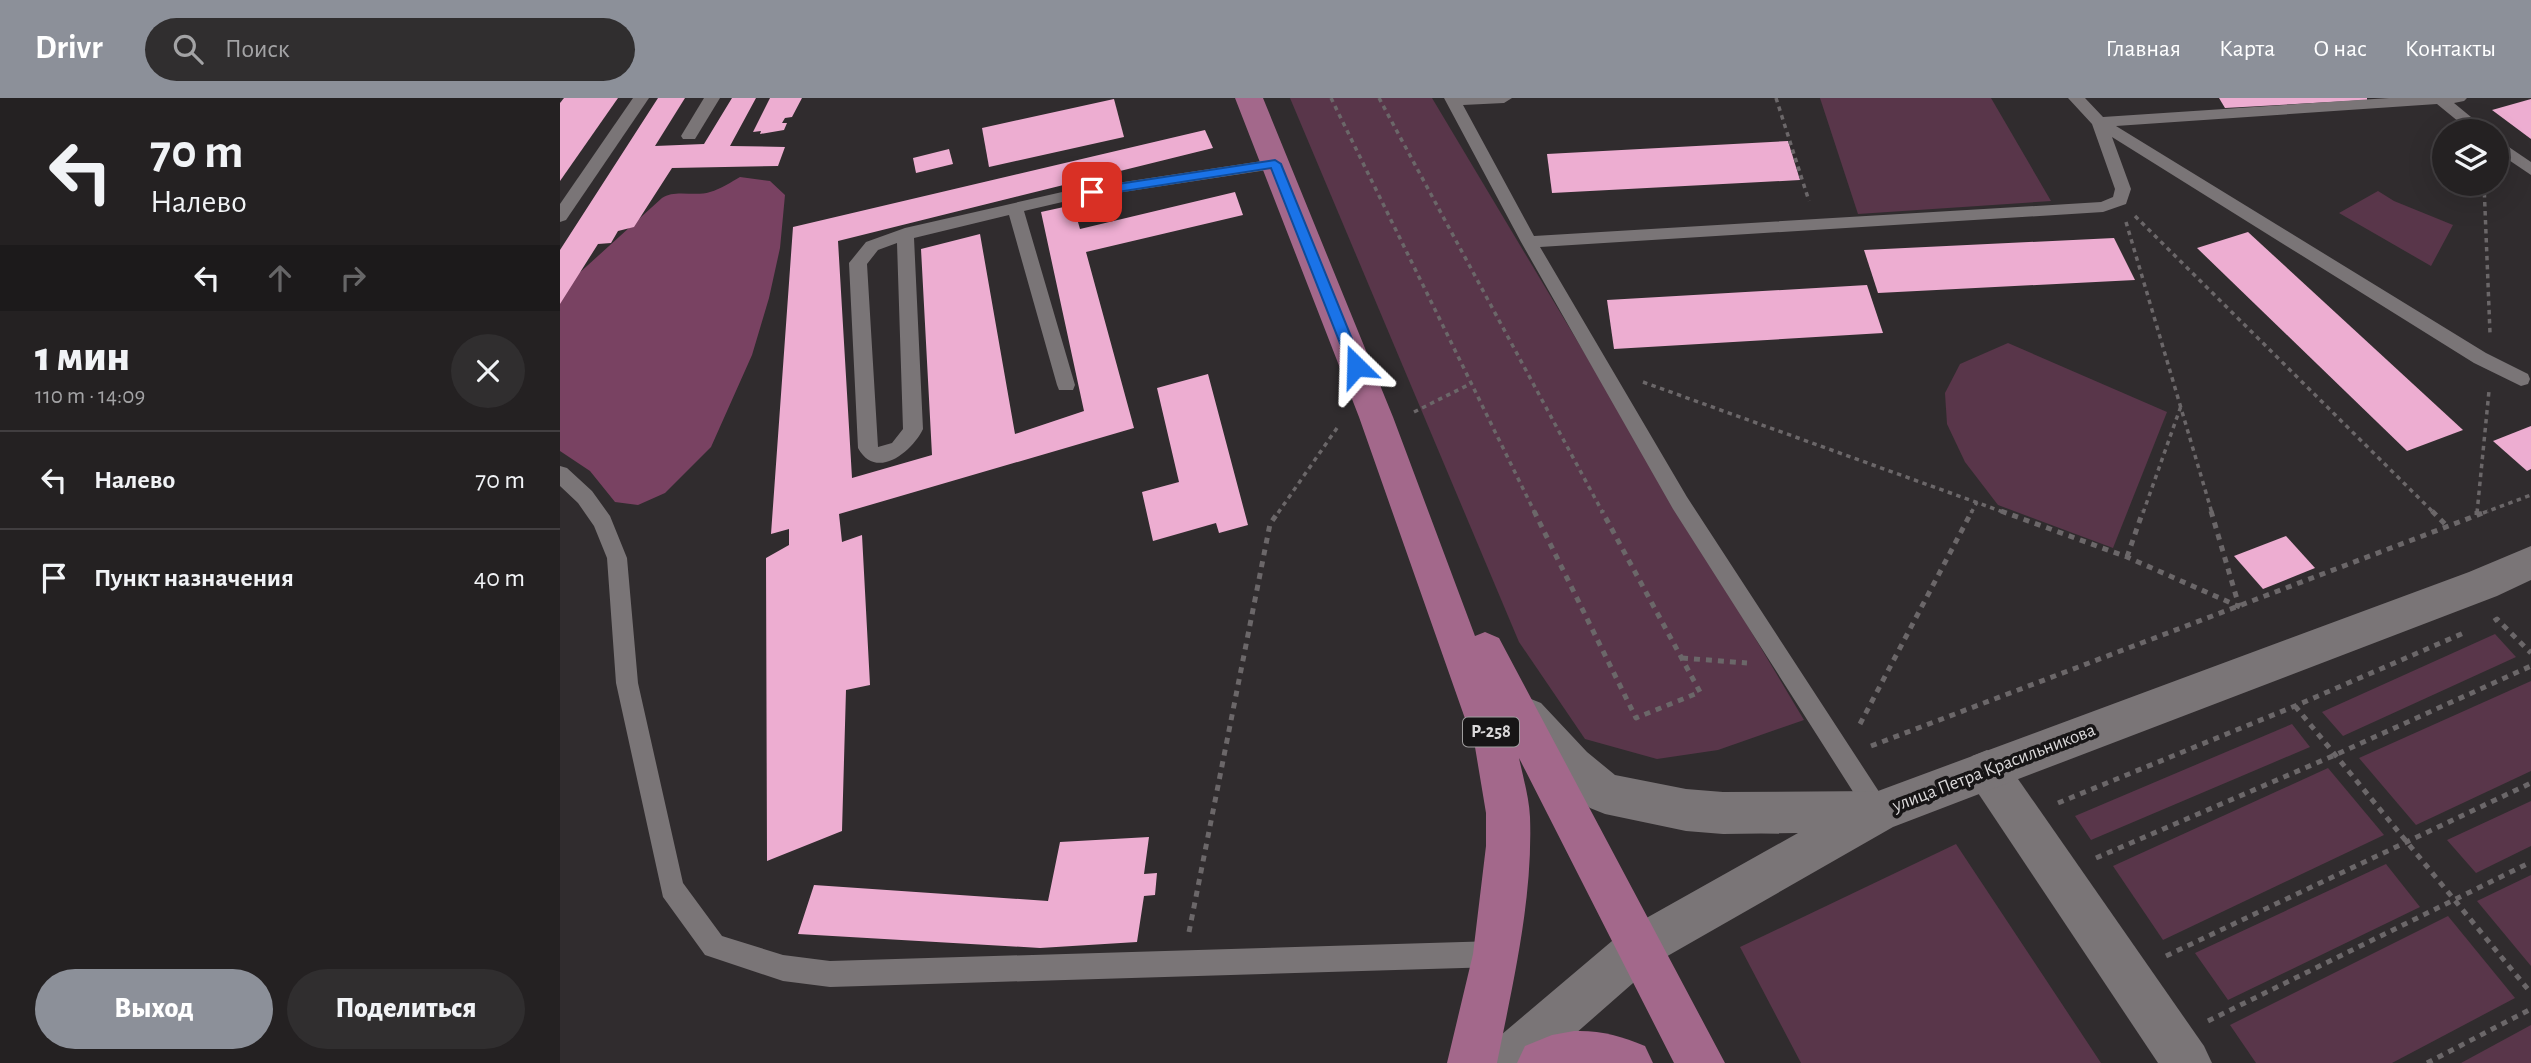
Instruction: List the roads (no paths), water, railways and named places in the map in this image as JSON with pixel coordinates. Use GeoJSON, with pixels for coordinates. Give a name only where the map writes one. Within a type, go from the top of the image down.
{"type":"FeatureCollection","features":[{"type":"Feature","properties":{"kind":"main road","name":"Р-258"},"geometry":{"type":"LineString","coordinates":[[1249,98],[1275,164],[1357,423],[1496,747],[1502,771],[1508,813],[1508,846],[1496,954],[1472,1063]]}},
{"type":"Feature","properties":{"kind":"main road","name":"Р-258"},"geometry":{"type":"LineString","coordinates":[[1357,423],[1506,694],[1641,946],[1700,1063]]}},
{"type":"Feature","properties":{"kind":"main road"},"geometry":{"type":"LineString","coordinates":[[1542,1063],[1576,1055],[1601,1056],[1628,1063]]}},
{"type":"Feature","properties":{"kind":"street","name":"улица Петра Красильникова"},"geometry":{"type":"LineString","coordinates":[[1505,1063],[1641,946],[1879,812],[2483,584],[2531,562]]}},
{"type":"Feature","properties":{"kind":"street"},"geometry":{"type":"LineString","coordinates":[[1506,694],[1572,766],[1605,793],[1686,810],[1723,813],[1879,812]]}},
{"type":"Feature","properties":{"kind":"street"},"geometry":{"type":"LineString","coordinates":[[1987,770],[2186,1063]]}},
{"type":"Feature","properties":{"kind":"lane"},"geometry":{"type":"LineString","coordinates":[[560,216],[641,98]]}},
{"type":"Feature","properties":{"kind":"lane"},"geometry":{"type":"LineString","coordinates":[[689,136],[712,98]]}},
{"type":"Feature","properties":{"kind":"lane"},"geometry":{"type":"LineString","coordinates":[[1504,98],[1453,99],[1529,242],[1681,503],[1879,812]]}},
{"type":"Feature","properties":{"kind":"lane"},"geometry":{"type":"LineString","coordinates":[[2076,98],[2099,122],[2492,364],[2528,382]]}},
{"type":"Feature","properties":{"kind":"lane"},"geometry":{"type":"LineString","coordinates":[[2099,122],[2459,98]]}},
{"type":"Feature","properties":{"kind":"lane"},"geometry":{"type":"LineString","coordinates":[[2441,100],[2465,119]]}},
{"type":"Feature","properties":{"kind":"lane"},"geometry":{"type":"LineString","coordinates":[[1529,242],[2103,207],[2120,200],[2123,189],[2099,122]]}},
{"type":"Feature","properties":{"kind":"lane"},"geometry":{"type":"LineString","coordinates":[[2509,153],[2531,170]]}},
{"type":"Feature","properties":{"kind":"lane"},"geometry":{"type":"LineString","coordinates":[[905,234],[913,429],[908,442],[901,448],[874,454],[868,448],[858,263],[872,246],[905,234],[1071,195],[1275,164]]}},
{"type":"Feature","properties":{"kind":"lane"},"geometry":{"type":"LineString","coordinates":[[1015,208],[1066,385]]}},
{"type":"Feature","properties":{"kind":"lane"},"geometry":{"type":"LineString","coordinates":[[560,474],[585,496],[603,522],[617,558],[627,683],[672,888],[714,946],[783,968],[830,974],[1496,954]]}}]}
